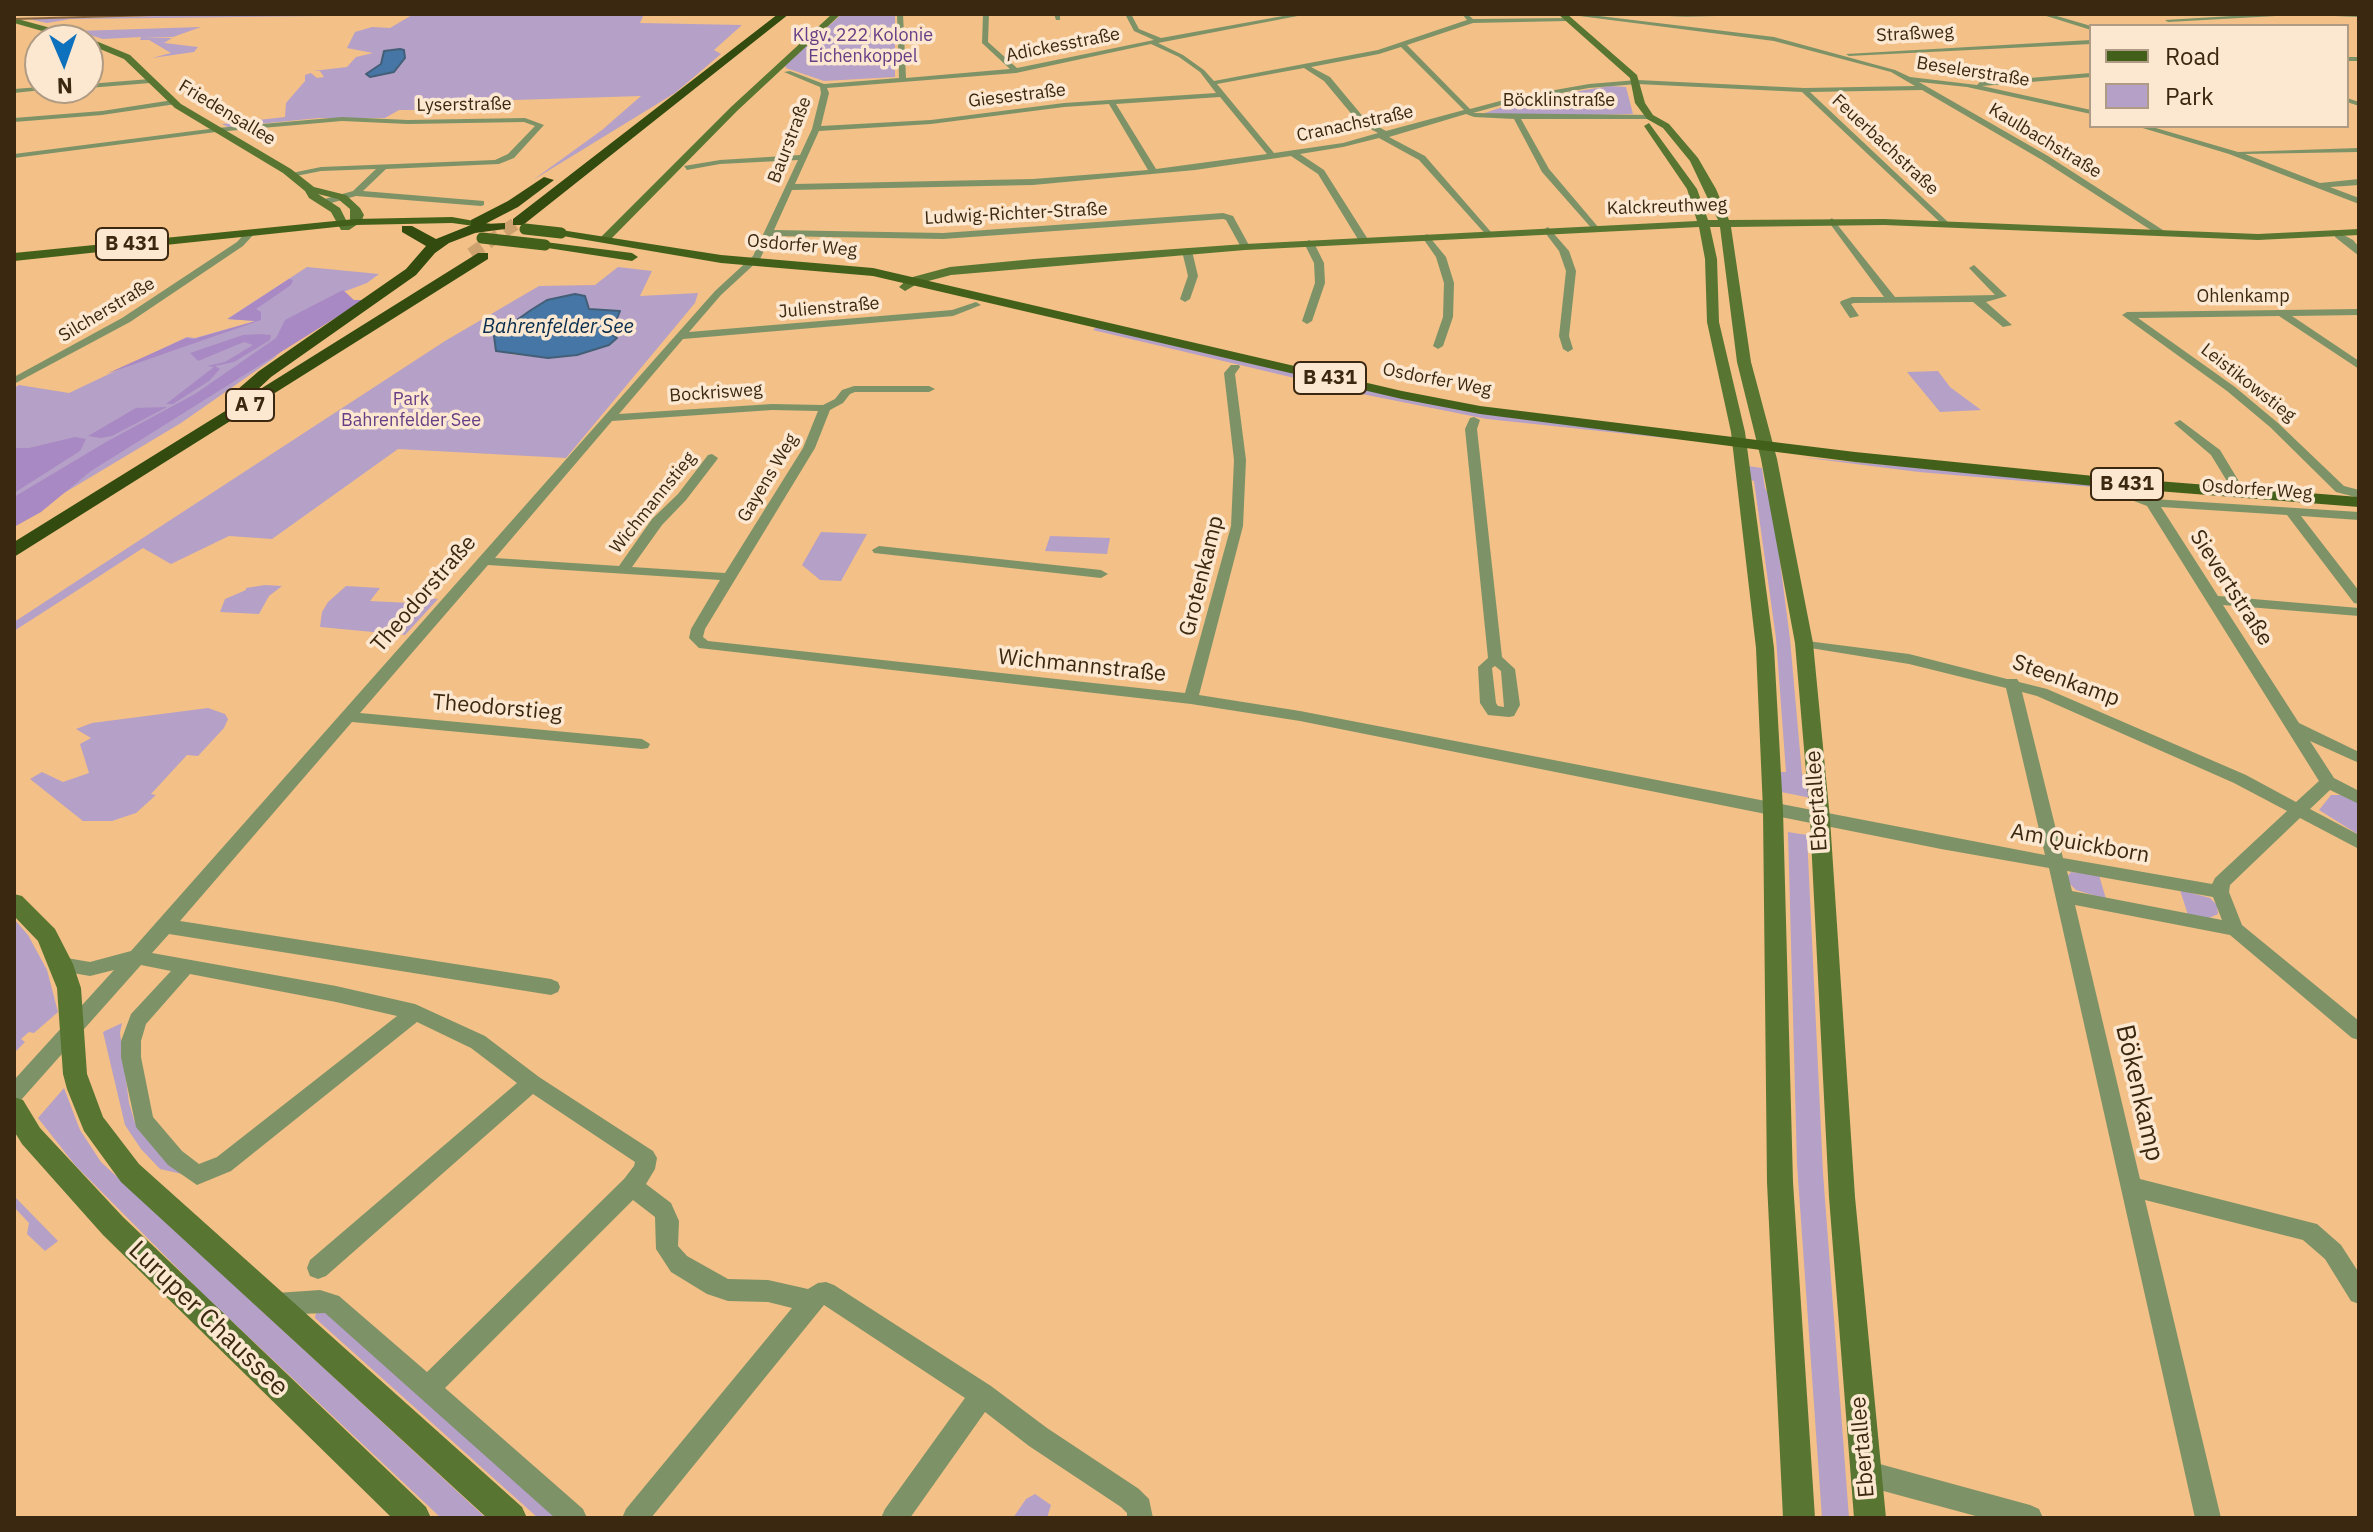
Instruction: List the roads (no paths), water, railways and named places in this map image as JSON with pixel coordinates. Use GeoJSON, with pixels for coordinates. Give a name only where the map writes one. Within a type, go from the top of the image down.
{"type":"FeatureCollection","features":[{"type":"Feature","properties":{"kind":"highway"},"geometry":{"type":"LineString","coordinates":[[784,14],[523,223],[794,14]]}},
{"type":"Feature","properties":{"kind":"highway"},"geometry":{"type":"LineString","coordinates":[[471,236],[520,198],[689,91]]}},
{"type":"Feature","properties":{"kind":"highway"},"geometry":{"type":"LineString","coordinates":[[471,236],[488,213],[520,198]]}},
{"type":"Feature","properties":{"kind":"highway"},"geometry":{"type":"LineString","coordinates":[[430,250],[500,226]]}},
{"type":"Feature","properties":{"kind":"highway"},"geometry":{"type":"LineString","coordinates":[[228,406],[265,374],[411,272],[433,246],[430,240],[407,229]]}},
{"type":"Feature","properties":{"kind":"highway","name":"A 7"},"geometry":{"type":"LineString","coordinates":[[14,538],[228,406],[471,236]]}},
{"type":"Feature","properties":{"kind":"highway","name":"A 7"},"geometry":{"type":"LineString","coordinates":[[14,551],[471,236]]}},
{"type":"Feature","properties":{"kind":"main road","name":"Baurstraße"},"geometry":{"type":"LineString","coordinates":[[605,239],[734,109],[837,14]]}},
{"type":"Feature","properties":{"kind":"main road"},"geometry":{"type":"LineString","coordinates":[[1566,16],[1637,82]]}},
{"type":"Feature","properties":{"kind":"main road","name":"Friedensallee"},"geometry":{"type":"LineString","coordinates":[[104,48],[127,57],[173,102],[244,143],[310,189],[342,197]]}},
{"type":"Feature","properties":{"kind":"main road","name":"Ebertallee"},"geometry":{"type":"LineString","coordinates":[[1637,82],[1640,103],[1650,117],[1664,124],[1694,160],[1711,189],[1725,223],[1742,350],[1768,452],[1804,643],[1820,819],[1842,1197],[1870,1518]]}},
{"type":"Feature","properties":{"kind":"main road","name":"Ebertallee"},"geometry":{"type":"LineString","coordinates":[[1650,117],[1646,120],[1648,124],[1678,163],[1692,189],[1704,223],[1711,259],[1713,322],[1739,449],[1765,648],[1773,810],[1780,1182],[1799,1518]]}},
{"type":"Feature","properties":{"kind":"main road","name":"Friedensallee"},"geometry":{"type":"LineString","coordinates":[[310,189],[313,196],[339,214],[347,224]]}},
{"type":"Feature","properties":{"kind":"main road"},"geometry":{"type":"LineString","coordinates":[[342,197],[355,208],[358,215],[347,224]]}},
{"type":"Feature","properties":{"kind":"main road","name":"Kalckreuthweg"},"geometry":{"type":"LineString","coordinates":[[915,284],[978,268],[1187,251],[1704,223],[1832,221],[2258,237],[2359,232]]}},
{"type":"Feature","properties":{"kind":"main road","name":"B 431"},"geometry":{"type":"LineString","coordinates":[[347,224],[471,236]]}},
{"type":"Feature","properties":{"kind":"main road","name":"B 431"},"geometry":{"type":"LineString","coordinates":[[14,257],[347,224],[471,236]]}},
{"type":"Feature","properties":{"kind":"main road","name":"B 431"},"geometry":{"type":"LineString","coordinates":[[380,228],[435,225],[471,236]]}},
{"type":"Feature","properties":{"kind":"main road","name":"Osdorfer Weg"},"geometry":{"type":"LineString","coordinates":[[500,226],[605,239],[741,265]]}},
{"type":"Feature","properties":{"kind":"main road","name":"Osdorfer Weg"},"geometry":{"type":"LineString","coordinates":[[471,236],[915,284],[1438,403],[1739,449]]}},
{"type":"Feature","properties":{"kind":"main road"},"geometry":{"type":"LineString","coordinates":[[545,245],[605,239]]}},
{"type":"Feature","properties":{"kind":"main road","name":"Osdorfer Weg"},"geometry":{"type":"LineString","coordinates":[[915,284],[976,305],[1474,420],[2119,493],[2253,501],[2306,499]]}},
{"type":"Feature","properties":{"kind":"main road","name":"Osdorfer Weg"},"geometry":{"type":"LineString","coordinates":[[1768,452],[2359,502]]}},
{"type":"Feature","properties":{"kind":"main road"},"geometry":{"type":"LineString","coordinates":[[14,902],[47,935],[61,964],[69,988],[75,1074],[84,1104],[102,1138],[130,1173],[511,1518]]}},
{"type":"Feature","properties":{"kind":"main road","name":"Luruper Chaussee"},"geometry":{"type":"LineString","coordinates":[[14,1108],[31,1136],[113,1226],[415,1518]]}},
{"type":"Feature","properties":{"kind":"street"},"geometry":{"type":"LineString","coordinates":[[900,14],[903,80]]}},
{"type":"Feature","properties":{"kind":"street"},"geometry":{"type":"LineString","coordinates":[[986,14],[985,43],[1016,71]]}},
{"type":"Feature","properties":{"kind":"street"},"geometry":{"type":"LineString","coordinates":[[1128,14],[1136,30],[1191,62],[1213,83],[1273,157]]}},
{"type":"Feature","properties":{"kind":"street","name":"Adickesstraße"},"geometry":{"type":"LineString","coordinates":[[823,86],[1016,71],[1305,14]]}},
{"type":"Feature","properties":{"kind":"street"},"geometry":{"type":"LineString","coordinates":[[1463,14],[1472,21]]}},
{"type":"Feature","properties":{"kind":"street"},"geometry":{"type":"LineString","coordinates":[[1638,22],[1645,18],[1809,14]]}},
{"type":"Feature","properties":{"kind":"street"},"geometry":{"type":"LineString","coordinates":[[2043,14],[2089,27]]}},
{"type":"Feature","properties":{"kind":"street"},"geometry":{"type":"LineString","coordinates":[[2157,14],[2174,24]]}},
{"type":"Feature","properties":{"kind":"street"},"geometry":{"type":"LineString","coordinates":[[2168,20],[2309,14]]}},
{"type":"Feature","properties":{"kind":"street"},"geometry":{"type":"LineString","coordinates":[[2335,14],[2359,15]]}},
{"type":"Feature","properties":{"kind":"street","name":"Beselerstraße"},"geometry":{"type":"LineString","coordinates":[[1472,21],[1566,16],[1774,39],[1893,71],[1908,79],[1967,85],[1982,91],[2089,112]]}},
{"type":"Feature","properties":{"kind":"street"},"geometry":{"type":"LineString","coordinates":[[1213,83],[1404,46],[1472,21]]}},
{"type":"Feature","properties":{"kind":"street","name":"Straßweg"},"geometry":{"type":"LineString","coordinates":[[1836,54],[2089,42]]}},
{"type":"Feature","properties":{"kind":"street"},"geometry":{"type":"LineString","coordinates":[[1404,46],[1463,103],[1469,113]]}},
{"type":"Feature","properties":{"kind":"street"},"geometry":{"type":"LineString","coordinates":[[1307,67],[1327,79],[1362,121],[1422,158],[1488,234]]}},
{"type":"Feature","properties":{"kind":"street","name":"Baurstraße"},"geometry":{"type":"LineString","coordinates":[[741,265],[761,251],[816,129],[825,93],[823,86],[788,72]]}},
{"type":"Feature","properties":{"kind":"street"},"geometry":{"type":"LineString","coordinates":[[1967,85],[2089,75]]}},
{"type":"Feature","properties":{"kind":"street","name":"Kaulbachstraße"},"geometry":{"type":"LineString","coordinates":[[1908,79],[2056,165],[2163,234]]}},
{"type":"Feature","properties":{"kind":"street"},"geometry":{"type":"LineString","coordinates":[[104,85],[150,81]]}},
{"type":"Feature","properties":{"kind":"street","name":"Cranachstraße"},"geometry":{"type":"LineString","coordinates":[[790,187],[1021,182],[1154,172],[1294,154],[1384,136],[1558,90],[1637,82],[1804,90],[1922,88]]}},
{"type":"Feature","properties":{"kind":"street","name":"Feuerbachstraße"},"geometry":{"type":"LineString","coordinates":[[1804,90],[1945,224]]}},
{"type":"Feature","properties":{"kind":"street","name":"Giesestraße"},"geometry":{"type":"LineString","coordinates":[[816,129],[931,122],[1064,105],[1221,95]]}},
{"type":"Feature","properties":{"kind":"street"},"geometry":{"type":"LineString","coordinates":[[14,120],[111,112],[173,102]]}},
{"type":"Feature","properties":{"kind":"street"},"geometry":{"type":"LineString","coordinates":[[1111,102],[1154,172]]}},
{"type":"Feature","properties":{"kind":"street","name":"Böcklinstraße"},"geometry":{"type":"LineString","coordinates":[[1469,113],[1517,118],[1650,117]]}},
{"type":"Feature","properties":{"kind":"street"},"geometry":{"type":"LineString","coordinates":[[1517,118],[1545,170],[1594,228]]}},
{"type":"Feature","properties":{"kind":"street","name":"Lyserstraße"},"geometry":{"type":"LineString","coordinates":[[218,130],[332,119],[408,122],[525,120],[539,124],[511,156],[496,162],[321,169],[291,174]]}},
{"type":"Feature","properties":{"kind":"street"},"geometry":{"type":"LineString","coordinates":[[2147,128],[2232,152],[2359,201]]}},
{"type":"Feature","properties":{"kind":"street"},"geometry":{"type":"LineString","coordinates":[[14,156],[218,130]]}},
{"type":"Feature","properties":{"kind":"street"},"geometry":{"type":"LineString","coordinates":[[2232,152],[2359,150]]}},
{"type":"Feature","properties":{"kind":"street"},"geometry":{"type":"LineString","coordinates":[[1294,154],[1321,172],[1364,241]]}},
{"type":"Feature","properties":{"kind":"street"},"geometry":{"type":"LineString","coordinates":[[687,168],[720,162],[803,157]]}},
{"type":"Feature","properties":{"kind":"street"},"geometry":{"type":"LineString","coordinates":[[356,193],[382,168]]}},
{"type":"Feature","properties":{"kind":"street"},"geometry":{"type":"LineString","coordinates":[[2317,185],[2359,182]]}},
{"type":"Feature","properties":{"kind":"street"},"geometry":{"type":"LineString","coordinates":[[324,202],[356,193],[481,203]]}},
{"type":"Feature","properties":{"kind":"street","name":"Ludwig-Richter-Straße"},"geometry":{"type":"LineString","coordinates":[[768,236],[943,236],[1223,216],[1230,218],[1245,247]]}},
{"type":"Feature","properties":{"kind":"street"},"geometry":{"type":"LineString","coordinates":[[1832,221],[1892,300]]}},
{"type":"Feature","properties":{"kind":"street"},"geometry":{"type":"LineString","coordinates":[[1548,230],[1564,251],[1571,271],[1564,336],[1568,349]]}},
{"type":"Feature","properties":{"kind":"street","name":"Silcherstraße"},"geometry":{"type":"LineString","coordinates":[[14,381],[126,320],[240,244],[250,233]]}},
{"type":"Feature","properties":{"kind":"street"},"geometry":{"type":"LineString","coordinates":[[2338,235],[2350,242],[2359,253]]}},
{"type":"Feature","properties":{"kind":"street"},"geometry":{"type":"LineString","coordinates":[[1427,237],[1441,257],[1449,283],[1448,317],[1438,346]]}},
{"type":"Feature","properties":{"kind":"street"},"geometry":{"type":"LineString","coordinates":[[1307,321],[1318,298],[1321,272],[1309,243]]}},
{"type":"Feature","properties":{"kind":"street"},"geometry":{"type":"LineString","coordinates":[[1185,299],[1193,276],[1187,251]]}},
{"type":"Feature","properties":{"kind":"street","name":"Theodorstraße"},"geometry":{"type":"LineString","coordinates":[[14,1094],[683,336],[741,265]]}},
{"type":"Feature","properties":{"kind":"street"},"geometry":{"type":"LineString","coordinates":[[1854,316],[1845,303],[1852,300],[1998,298],[2002,293],[1974,268]]}},
{"type":"Feature","properties":{"kind":"street"},"geometry":{"type":"LineString","coordinates":[[1977,300],[2007,325]]}},
{"type":"Feature","properties":{"kind":"street","name":"Julienstraße"},"geometry":{"type":"LineString","coordinates":[[683,336],[953,313],[976,305]]}},
{"type":"Feature","properties":{"kind":"street","name":"Ohlenkamp"},"geometry":{"type":"LineString","coordinates":[[2127,315],[2359,312]]}},
{"type":"Feature","properties":{"kind":"street"},"geometry":{"type":"LineString","coordinates":[[2281,313],[2359,366]]}},
{"type":"Feature","properties":{"kind":"street","name":"Leistikowstieg"},"geometry":{"type":"LineString","coordinates":[[2127,315],[2231,389],[2274,425],[2340,489]]}},
{"type":"Feature","properties":{"kind":"street","name":"Grotenkamp"},"geometry":{"type":"LineString","coordinates":[[1191,699],[1237,526],[1240,460],[1229,373],[1235,367]]}},
{"type":"Feature","properties":{"kind":"street"},"geometry":{"type":"LineString","coordinates":[[825,408],[854,389],[929,389]]}},
{"type":"Feature","properties":{"kind":"street","name":"Bockrisweg"},"geometry":{"type":"LineString","coordinates":[[611,418],[772,407],[825,408]]}},
{"type":"Feature","properties":{"kind":"street","name":"Gayens Weg"},"geometry":{"type":"LineString","coordinates":[[729,577],[809,448],[825,408]]}},
{"type":"Feature","properties":{"kind":"street"},"geometry":{"type":"LineString","coordinates":[[1474,420],[1471,429],[1495,659]]}},
{"type":"Feature","properties":{"kind":"street"},"geometry":{"type":"LineString","coordinates":[[2180,423],[2216,453],[2240,493]]}},
{"type":"Feature","properties":{"kind":"street","name":"Wichmannstieg"},"geometry":{"type":"LineString","coordinates":[[622,571],[657,522],[682,497],[712,458]]}},
{"type":"Feature","properties":{"kind":"street","name":"Osdorfer Weg"},"geometry":{"type":"LineString","coordinates":[[2340,489],[2359,494]]}},
{"type":"Feature","properties":{"kind":"street"},"geometry":{"type":"LineString","coordinates":[[2119,493],[2152,503]]}},
{"type":"Feature","properties":{"kind":"street","name":"Osdorfer Weg"},"geometry":{"type":"LineString","coordinates":[[2152,503],[2359,516]]}},
{"type":"Feature","properties":{"kind":"street","name":"Sievertstraße"},"geometry":{"type":"LineString","coordinates":[[2152,503],[2328,782]]}},
{"type":"Feature","properties":{"kind":"street"},"geometry":{"type":"LineString","coordinates":[[2291,512],[2359,600]]}},
{"type":"Feature","properties":{"kind":"street"},"geometry":{"type":"LineString","coordinates":[[879,550],[1101,574]]}},
{"type":"Feature","properties":{"kind":"street"},"geometry":{"type":"LineString","coordinates":[[485,561],[729,577]]}},
{"type":"Feature","properties":{"kind":"street","name":"Wichmannstraße"},"geometry":{"type":"LineString","coordinates":[[729,577],[698,629],[696,638],[704,645],[1191,699],[1326,721],[1820,819]]}},
{"type":"Feature","properties":{"kind":"street"},"geometry":{"type":"LineString","coordinates":[[2213,600],[2359,612]]}},
{"type":"Feature","properties":{"kind":"street","name":"Steenkamp"},"geometry":{"type":"LineString","coordinates":[[1804,643],[1909,659],[2012,682],[2163,743],[2359,843]]}},
{"type":"Feature","properties":{"kind":"street","name":"Bökenkamp"},"geometry":{"type":"LineString","coordinates":[[2012,682],[2208,1518]]}},
{"type":"Feature","properties":{"kind":"street","name":"Theodorstieg"},"geometry":{"type":"LineString","coordinates":[[348,717],[642,744]]}},
{"type":"Feature","properties":{"kind":"street"},"geometry":{"type":"LineString","coordinates":[[2292,726],[2359,758]]}},
{"type":"Feature","properties":{"kind":"street"},"geometry":{"type":"LineString","coordinates":[[2359,798],[2328,782],[2221,883],[2220,892],[2235,929],[2359,1032]]}},
{"type":"Feature","properties":{"kind":"street","name":"Am Quickborn"},"geometry":{"type":"LineString","coordinates":[[1820,819],[2220,892]]}},
{"type":"Feature","properties":{"kind":"street"},"geometry":{"type":"LineString","coordinates":[[2064,896],[2235,929]]}},
{"type":"Feature","properties":{"kind":"street"},"geometry":{"type":"LineString","coordinates":[[165,926],[551,987]]}},
{"type":"Feature","properties":{"kind":"street"},"geometry":{"type":"LineString","coordinates":[[61,964],[90,969],[137,957],[415,1012],[478,1042],[532,1083],[646,1158],[644,1169],[632,1186],[427,1389]]}},
{"type":"Feature","properties":{"kind":"street"},"geometry":{"type":"LineString","coordinates":[[186,966],[138,1020],[131,1041],[131,1057],[143,1121],[175,1158],[197,1175],[224,1164],[415,1012]]}},
{"type":"Feature","properties":{"kind":"street"},"geometry":{"type":"LineString","coordinates":[[318,1268],[532,1083]]}},
{"type":"Feature","properties":{"kind":"street"},"geometry":{"type":"LineString","coordinates":[[632,1186],[663,1210],[668,1221],[667,1249],[679,1264],[715,1286],[728,1290],[768,1291],[812,1301]]}},
{"type":"Feature","properties":{"kind":"street"},"geometry":{"type":"LineString","coordinates":[[2132,1187],[2309,1231],[2333,1252],[2359,1293]]}},
{"type":"Feature","properties":{"kind":"street"},"geometry":{"type":"LineString","coordinates":[[635,1518],[812,1301],[818,1294],[826,1293],[982,1395],[1038,1437],[1130,1498],[1140,1508],[1140,1518]]}},
{"type":"Feature","properties":{"kind":"street"},"geometry":{"type":"LineString","coordinates":[[276,1304],[320,1301],[331,1304],[574,1518]]}},
{"type":"Feature","properties":{"kind":"street"},"geometry":{"type":"LineString","coordinates":[[894,1518],[982,1395]]}},
{"type":"Feature","properties":{"kind":"street"},"geometry":{"type":"LineString","coordinates":[[1865,1473],[2030,1518]]}},
{"type":"Feature","properties":{"kind":"water"},"geometry":{"type":"Polygon","coordinates":[[[404,50],[405,58],[394,72],[370,77],[366,74],[381,64],[384,51],[404,50]]]}},
{"type":"Feature","properties":{"kind":"water","name":"Bahrenfelder See"},"geometry":{"type":"Polygon","coordinates":[[[575,294],[585,296],[589,309],[620,311],[611,334],[617,338],[609,345],[577,355],[548,358],[496,351],[494,336],[547,300],[575,294]]]}},
{"type":"Feature","properties":{"kind":"tunnel"},"geometry":{"type":"LineString","coordinates":[[471,254],[518,222]]}},
{"type":"Feature","properties":{"kind":"tram line"},"geometry":{"type":"LineString","coordinates":[[14,19],[188,14]]}},
{"type":"Feature","properties":{"kind":"park label","name":"Klgv. 222 Kolonie Eichenkoppel"},"geometry":{"type":"Point","coordinates":[863,46]}},
{"type":"Feature","properties":{"kind":"park label","name":"Park Bahrenfelder See"},"geometry":{"type":"Point","coordinates":[411,410]}}]}
